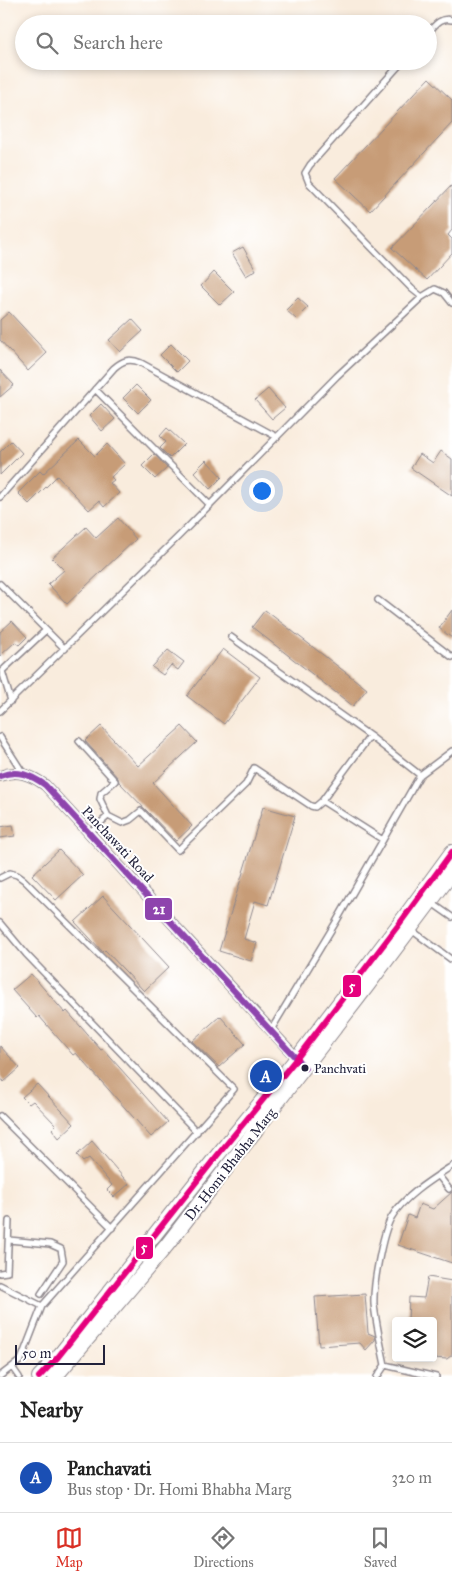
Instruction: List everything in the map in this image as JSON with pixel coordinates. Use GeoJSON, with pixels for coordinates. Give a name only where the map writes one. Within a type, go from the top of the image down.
{"type":"FeatureCollection","features":[{"type":"Feature","properties":{"kind":"main road","name":"Dr. Homi Bhabha Marg"},"geometry":{"type":"LineString","coordinates":[[55,1377],[167,1245],[301,1063],[406,926],[426,898],[452,852]]}},
{"type":"Feature","properties":{"kind":"main road","name":"Dr. Homi Bhabha Marg"},"geometry":{"type":"LineString","coordinates":[[426,898],[452,873]]}},
{"type":"Feature","properties":{"kind":"main road","name":"Dr. Homi Bhabha Marg"},"geometry":{"type":"LineString","coordinates":[[39,1377],[70,1342],[216,1157],[301,1063]]}},
{"type":"Feature","properties":{"kind":"street"},"geometry":{"type":"LineString","coordinates":[[0,776],[23,773]]}},
{"type":"Feature","properties":{"kind":"street","name":"Panchawati Road"},"geometry":{"type":"LineString","coordinates":[[23,773],[34,777],[45,785],[301,1063]]}},
{"type":"Feature","properties":{"kind":"lane"},"geometry":{"type":"LineString","coordinates":[[437,23],[444,19],[452,20]]}},
{"type":"Feature","properties":{"kind":"lane"},"geometry":{"type":"LineString","coordinates":[[395,70],[305,173],[310,183],[412,289],[422,297]]}},
{"type":"Feature","properties":{"kind":"lane"},"geometry":{"type":"LineString","coordinates":[[0,711],[210,505],[337,376],[422,297],[435,290],[444,292],[452,303]]}},
{"type":"Feature","properties":{"kind":"lane"},"geometry":{"type":"LineString","coordinates":[[0,497],[95,389],[120,362],[126,360],[135,360],[277,437]]}},
{"type":"Feature","properties":{"kind":"lane"},"geometry":{"type":"LineString","coordinates":[[95,389],[210,505]]}},
{"type":"Feature","properties":{"kind":"lane"},"geometry":{"type":"LineString","coordinates":[[0,584],[65,649]]}},
{"type":"Feature","properties":{"kind":"lane"},"geometry":{"type":"LineString","coordinates":[[378,600],[452,657]]}},
{"type":"Feature","properties":{"kind":"lane"},"geometry":{"type":"LineString","coordinates":[[11,701],[2,671],[46,630]]}},
{"type":"Feature","properties":{"kind":"lane"},"geometry":{"type":"LineString","coordinates":[[231,637],[370,736],[420,775]]}},
{"type":"Feature","properties":{"kind":"lane"},"geometry":{"type":"LineString","coordinates":[[79,740],[115,781],[101,793],[100,799],[108,816],[122,823],[130,820],[141,811],[178,850],[246,784],[254,768],[315,807],[322,801],[370,736]]}},
{"type":"Feature","properties":{"kind":"lane"},"geometry":{"type":"LineString","coordinates":[[0,737],[23,773]]}},
{"type":"Feature","properties":{"kind":"lane"},"geometry":{"type":"LineString","coordinates":[[271,1030],[420,775],[452,750]]}},
{"type":"Feature","properties":{"kind":"lane"},"geometry":{"type":"LineString","coordinates":[[322,801],[383,840]]}},
{"type":"Feature","properties":{"kind":"lane"},"geometry":{"type":"LineString","coordinates":[[90,833],[108,816]]}},
{"type":"Feature","properties":{"kind":"lane"},"geometry":{"type":"LineString","coordinates":[[0,878],[10,873],[24,880],[234,1089],[42,1306],[21,1360],[0,1376]]}},
{"type":"Feature","properties":{"kind":"lane"},"geometry":{"type":"LineString","coordinates":[[426,898],[452,917]]}},
{"type":"Feature","properties":{"kind":"lane"},"geometry":{"type":"LineString","coordinates":[[0,923],[26,954],[197,1132]]}},
{"type":"Feature","properties":{"kind":"lane"},"geometry":{"type":"LineString","coordinates":[[406,926],[452,960]]}},
{"type":"Feature","properties":{"kind":"lane"},"geometry":{"type":"LineString","coordinates":[[0,1116],[112,1228]]}},
{"type":"Feature","properties":{"kind":"lane"},"geometry":{"type":"LineString","coordinates":[[377,1377],[385,1365],[374,1303],[378,1260],[392,1218],[407,1199],[452,1166]]}},
{"type":"Feature","properties":{"kind":"lane"},"geometry":{"type":"LineString","coordinates":[[438,1175],[448,1189]]}},
{"type":"Feature","properties":{"kind":"lane"},"geometry":{"type":"LineString","coordinates":[[0,1273],[7,1272],[9,1221]]}},
{"type":"Feature","properties":{"kind":"lane"},"geometry":{"type":"LineString","coordinates":[[8,1240],[50,1244],[61,1249],[63,1261],[41,1294]]}},
{"type":"Feature","properties":{"kind":"lane"},"geometry":{"type":"LineString","coordinates":[[0,1285],[42,1306]]}},
{"type":"Feature","properties":{"kind":"lane"},"geometry":{"type":"LineString","coordinates":[[385,1365],[436,1377]]}},
{"type":"Feature","properties":{"kind":"lane"},"geometry":{"type":"LineString","coordinates":[[12,1367],[19,1377]]}},
{"type":"Feature","properties":{"kind":"building"},"geometry":{"type":"Polygon","coordinates":[[[429,78],[452,100],[452,123],[370,211],[335,178],[429,78]]]}},
{"type":"Feature","properties":{"kind":"building"},"geometry":{"type":"Polygon","coordinates":[[[452,185],[452,230],[448,235],[452,239],[452,253],[427,280],[392,248],[452,185]]]}},
{"type":"Feature","properties":{"kind":"building"},"geometry":{"type":"Polygon","coordinates":[[[243,247],[256,270],[246,276],[232,253],[243,247]]]}},
{"type":"Feature","properties":{"kind":"building"},"geometry":{"type":"Polygon","coordinates":[[[214,272],[234,292],[220,305],[201,286],[214,272]]]}},
{"type":"Feature","properties":{"kind":"building"},"geometry":{"type":"Polygon","coordinates":[[[298,298],[308,307],[296,319],[286,310],[298,298]]]}},
{"type":"Feature","properties":{"kind":"building"},"geometry":{"type":"Polygon","coordinates":[[[9,312],[47,353],[28,371],[0,340],[0,320],[9,312]]]}},
{"type":"Feature","properties":{"kind":"building"},"geometry":{"type":"Polygon","coordinates":[[[132,319],[143,331],[120,352],[109,340],[132,319]]]}},
{"type":"Feature","properties":{"kind":"building"},"geometry":{"type":"Polygon","coordinates":[[[171,344],[188,361],[177,372],[160,355],[171,344]]]}},
{"type":"Feature","properties":{"kind":"building"},"geometry":{"type":"Polygon","coordinates":[[[0,370],[14,385],[0,397],[0,370]]]}},
{"type":"Feature","properties":{"kind":"building"},"geometry":{"type":"Polygon","coordinates":[[[136,385],[151,400],[138,413],[123,398],[136,385]]]}},
{"type":"Feature","properties":{"kind":"building"},"geometry":{"type":"Polygon","coordinates":[[[268,389],[285,408],[272,419],[255,400],[268,389]]]}},
{"type":"Feature","properties":{"kind":"building"},"geometry":{"type":"Polygon","coordinates":[[[101,404],[115,419],[102,431],[89,416],[101,404]]]}},
{"type":"Feature","properties":{"kind":"building"},"geometry":{"type":"Polygon","coordinates":[[[167,428],[184,444],[170,458],[160,448],[166,442],[160,436],[167,428]]]}},
{"type":"Feature","properties":{"kind":"building"},"geometry":{"type":"Polygon","coordinates":[[[79,440],[95,456],[107,444],[125,464],[111,477],[114,480],[110,483],[119,493],[104,507],[99,501],[89,510],[57,476],[29,504],[18,493],[40,471],[43,474],[79,440]]]}},
{"type":"Feature","properties":{"kind":"building"},"geometry":{"type":"Polygon","coordinates":[[[11,441],[22,453],[0,475],[0,452],[11,441]]]}},
{"type":"Feature","properties":{"kind":"building"},"geometry":{"type":"Polygon","coordinates":[[[441,451],[452,459],[452,496],[411,468],[420,454],[433,463],[441,451]]]}},
{"type":"Feature","properties":{"kind":"building"},"geometry":{"type":"Polygon","coordinates":[[[154,454],[167,468],[155,479],[142,466],[154,454]]]}},
{"type":"Feature","properties":{"kind":"building"},"geometry":{"type":"Polygon","coordinates":[[[206,460],[222,477],[210,489],[194,472],[206,460]]]}},
{"type":"Feature","properties":{"kind":"building"},"geometry":{"type":"Polygon","coordinates":[[[118,518],[136,539],[67,604],[48,584],[64,570],[52,558],[86,527],[96,538],[118,518]]]}},
{"type":"Feature","properties":{"kind":"building"},"geometry":{"type":"Polygon","coordinates":[[[265,610],[367,689],[353,706],[252,627],[265,610]]]}},
{"type":"Feature","properties":{"kind":"building"},"geometry":{"type":"Polygon","coordinates":[[[452,610],[452,638],[439,628],[452,610]]]}},
{"type":"Feature","properties":{"kind":"building"},"geometry":{"type":"Polygon","coordinates":[[[12,621],[27,637],[19,645],[15,642],[0,656],[0,632],[12,621]]]}},
{"type":"Feature","properties":{"kind":"building"},"geometry":{"type":"Polygon","coordinates":[[[223,649],[260,677],[224,724],[187,696],[223,649]]]}},
{"type":"Feature","properties":{"kind":"building"},"geometry":{"type":"Polygon","coordinates":[[[168,650],[184,662],[178,670],[171,665],[163,675],[152,667],[168,650]]]}},
{"type":"Feature","properties":{"kind":"building"},"geometry":{"type":"Polygon","coordinates":[[[101,726],[138,766],[182,726],[197,742],[153,783],[192,826],[176,841],[119,782],[118,778],[85,741],[101,726]]]}},
{"type":"Feature","properties":{"kind":"building"},"geometry":{"type":"Polygon","coordinates":[[[263,807],[295,816],[268,905],[255,901],[244,939],[257,943],[251,961],[219,951],[263,807]]]}},
{"type":"Feature","properties":{"kind":"building"},"geometry":{"type":"Polygon","coordinates":[[[13,825],[15,836],[0,838],[0,827],[13,825]]]}},
{"type":"Feature","properties":{"kind":"building"},"geometry":{"type":"Polygon","coordinates":[[[59,850],[83,875],[56,900],[32,875],[59,850]]]}},
{"type":"Feature","properties":{"kind":"building"},"geometry":{"type":"Polygon","coordinates":[[[103,896],[169,967],[144,991],[75,922],[103,896]]]}},
{"type":"Feature","properties":{"kind":"building"},"geometry":{"type":"Polygon","coordinates":[[[31,974],[65,1013],[67,1011],[101,1050],[103,1049],[168,1122],[151,1137],[76,1053],[73,1055],[39,1016],[37,1018],[12,990],[31,974]]]}},
{"type":"Feature","properties":{"kind":"building"},"geometry":{"type":"Polygon","coordinates":[[[220,1016],[245,1044],[219,1067],[192,1041],[220,1016]]]}},
{"type":"Feature","properties":{"kind":"building"},"geometry":{"type":"Polygon","coordinates":[[[0,1046],[20,1068],[4,1082],[0,1077],[0,1046]]]}},
{"type":"Feature","properties":{"kind":"building"},"geometry":{"type":"Polygon","coordinates":[[[37,1084],[74,1124],[59,1138],[52,1129],[56,1125],[33,1101],[29,1104],[22,1097],[37,1084]]]}},
{"type":"Feature","properties":{"kind":"building"},"geometry":{"type":"Polygon","coordinates":[[[92,1141],[129,1184],[114,1197],[107,1190],[112,1185],[89,1158],[83,1162],[77,1155],[92,1141]]]}},
{"type":"Feature","properties":{"kind":"building"},"geometry":{"type":"Polygon","coordinates":[[[452,1192],[452,1263],[398,1245],[408,1215],[415,1218],[420,1204],[433,1209],[452,1192]]]}},
{"type":"Feature","properties":{"kind":"building"},"geometry":{"type":"Polygon","coordinates":[[[428,1277],[452,1281],[452,1355],[447,1359],[437,1358],[437,1317],[408,1317],[409,1297],[424,1298],[428,1277]]]}},
{"type":"Feature","properties":{"kind":"building"},"geometry":{"type":"Polygon","coordinates":[[[365,1294],[368,1333],[375,1336],[375,1340],[366,1350],[360,1343],[319,1346],[315,1297],[365,1294]]]}},
{"type":"Feature","properties":{"kind":"transit line","name":"21"},"geometry":{"type":"LineString","coordinates":[[0,776],[12,773],[24,774],[45,785],[305,1068]]}},
{"type":"Feature","properties":{"kind":"transit line","name":"5"},"geometry":{"type":"LineString","coordinates":[[39,1377],[58,1357],[297,1058],[452,852]]}},
{"type":"Feature","properties":{"kind":"place","name":"Panchvati"},"geometry":{"type":"Point","coordinates":[305,1068]}},
{"type":"Feature","properties":{"kind":"place","name":"Panchavati"},"geometry":{"type":"Point","coordinates":[266,1076]}}]}
